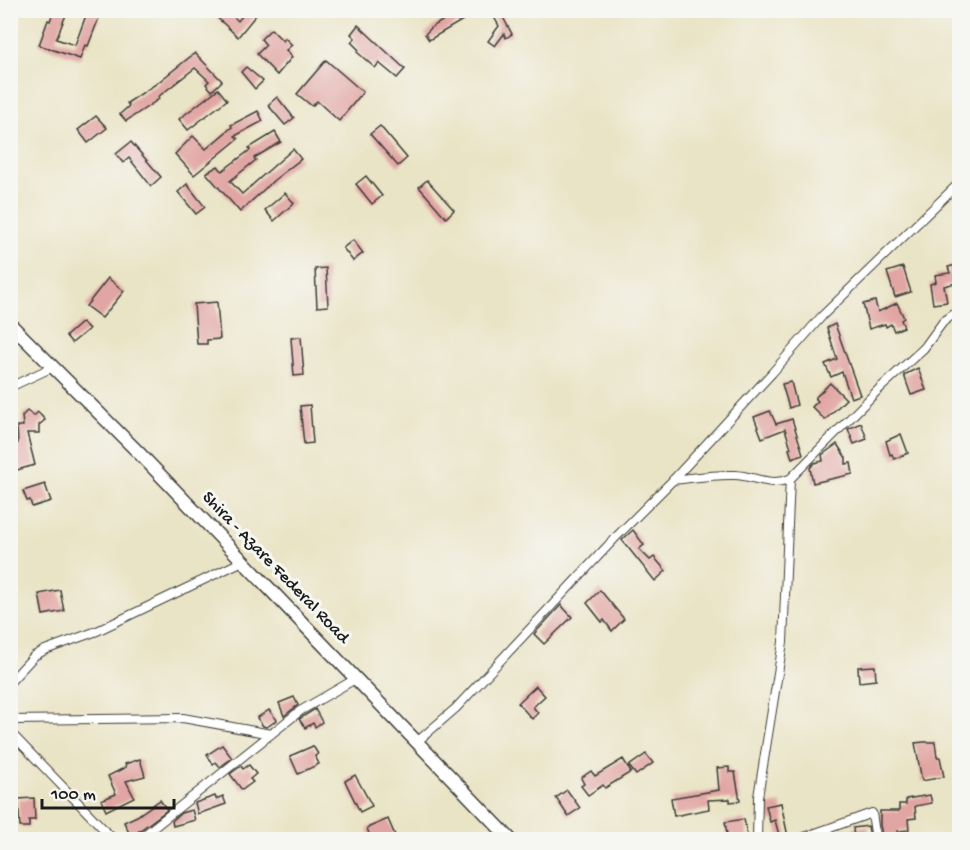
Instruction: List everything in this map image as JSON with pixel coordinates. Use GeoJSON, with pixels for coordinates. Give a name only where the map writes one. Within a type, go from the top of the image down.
{"type":"FeatureCollection","features":[{"type":"Feature","properties":{"kind":"main road","name":"Shira - Azare Federal Road"},"geometry":{"type":"LineString","coordinates":[[10,324],[357,678],[511,840]]}},
{"type":"Feature","properties":{"kind":"street"},"geometry":{"type":"LineString","coordinates":[[418,741],[456,708],[616,537],[674,480],[822,316],[959,184]]}},
{"type":"Feature","properties":{"kind":"street"},"geometry":{"type":"LineString","coordinates":[[674,480],[736,475],[765,482],[780,483],[790,479],[878,390],[924,348],[943,322],[960,312]]}},
{"type":"Feature","properties":{"kind":"street"},"geometry":{"type":"LineString","coordinates":[[10,387],[53,367]]}},
{"type":"Feature","properties":{"kind":"street"},"geometry":{"type":"LineString","coordinates":[[757,840],[758,797],[783,642],[790,479]]}},
{"type":"Feature","properties":{"kind":"street"},"geometry":{"type":"LineString","coordinates":[[10,682],[34,656],[45,650],[97,631],[243,561]]}},
{"type":"Feature","properties":{"kind":"street"},"geometry":{"type":"LineString","coordinates":[[138,840],[300,711],[357,678]]}},
{"type":"Feature","properties":{"kind":"street"},"geometry":{"type":"LineString","coordinates":[[10,720],[183,718],[271,734]]}},
{"type":"Feature","properties":{"kind":"street"},"geometry":{"type":"LineString","coordinates":[[10,732],[114,840]]}},
{"type":"Feature","properties":{"kind":"street"},"geometry":{"type":"LineString","coordinates":[[796,840],[872,813],[876,840]]}},
{"type":"Feature","properties":{"kind":"building"},"geometry":{"type":"Polygon","coordinates":[[[54,10],[68,10],[56,39],[75,45],[88,10],[102,10],[88,46],[85,45],[80,59],[39,45],[54,10]]]}},
{"type":"Feature","properties":{"kind":"building"},"geometry":{"type":"Polygon","coordinates":[[[209,10],[227,10],[238,21],[247,10],[260,10],[238,37],[209,10]]]}},
{"type":"Feature","properties":{"kind":"building"},"geometry":{"type":"Polygon","coordinates":[[[460,10],[480,10],[429,40],[425,34],[432,27],[460,10]]]}},
{"type":"Feature","properties":{"kind":"building"},"geometry":{"type":"Polygon","coordinates":[[[490,10],[499,10],[512,34],[506,38],[504,34],[495,46],[488,41],[499,26],[490,10]]]}},
{"type":"Feature","properties":{"kind":"building"},"geometry":{"type":"Polygon","coordinates":[[[358,25],[405,69],[397,78],[379,63],[375,68],[357,52],[359,50],[351,42],[355,38],[351,34],[358,25]]]}},
{"type":"Feature","properties":{"kind":"building"},"geometry":{"type":"Polygon","coordinates":[[[271,29],[283,41],[285,38],[292,45],[286,50],[292,57],[277,75],[257,54],[266,45],[261,39],[271,29]]]}},
{"type":"Feature","properties":{"kind":"building"},"geometry":{"type":"Polygon","coordinates":[[[195,53],[222,81],[212,91],[206,84],[209,81],[195,68],[158,97],[159,99],[126,121],[120,114],[129,106],[127,103],[156,84],[195,53]]]}},
{"type":"Feature","properties":{"kind":"building"},"geometry":{"type":"Polygon","coordinates":[[[326,60],[363,92],[339,121],[317,101],[312,106],[297,94],[326,60]]]}},
{"type":"Feature","properties":{"kind":"building"},"geometry":{"type":"Polygon","coordinates":[[[246,67],[263,81],[255,89],[241,72],[246,67]]]}},
{"type":"Feature","properties":{"kind":"building"},"geometry":{"type":"Polygon","coordinates":[[[218,89],[227,100],[188,130],[179,119],[218,89]]]}},
{"type":"Feature","properties":{"kind":"building"},"geometry":{"type":"Polygon","coordinates":[[[277,97],[294,118],[285,125],[268,105],[277,97]]]}},
{"type":"Feature","properties":{"kind":"building"},"geometry":{"type":"Polygon","coordinates":[[[258,111],[263,121],[235,136],[238,139],[194,175],[175,154],[193,136],[206,149],[232,127],[231,125],[258,111]]]}},
{"type":"Feature","properties":{"kind":"building"},"geometry":{"type":"Polygon","coordinates":[[[96,116],[107,128],[88,143],[78,130],[96,116]]]}},
{"type":"Feature","properties":{"kind":"building"},"geometry":{"type":"Polygon","coordinates":[[[380,126],[407,158],[398,166],[370,134],[380,126]]]}},
{"type":"Feature","properties":{"kind":"building"},"geometry":{"type":"Polygon","coordinates":[[[275,132],[281,142],[254,158],[256,160],[230,181],[242,194],[293,149],[301,159],[274,180],[240,212],[206,173],[218,166],[222,171],[250,150],[249,148],[275,132]]]}},
{"type":"Feature","properties":{"kind":"building"},"geometry":{"type":"Polygon","coordinates":[[[131,142],[161,177],[151,186],[129,158],[123,163],[116,154],[131,142]]]}},
{"type":"Feature","properties":{"kind":"building"},"geometry":{"type":"Polygon","coordinates":[[[366,176],[382,196],[372,204],[356,184],[366,176]]]}},
{"type":"Feature","properties":{"kind":"building"},"geometry":{"type":"Polygon","coordinates":[[[427,180],[454,210],[446,218],[419,187],[427,180]]]}},
{"type":"Feature","properties":{"kind":"building"},"geometry":{"type":"Polygon","coordinates":[[[187,184],[205,207],[196,214],[178,192],[187,184]]]}},
{"type":"Feature","properties":{"kind":"building"},"geometry":{"type":"Polygon","coordinates":[[[285,193],[294,203],[274,221],[265,210],[285,193]]]}},
{"type":"Feature","properties":{"kind":"building"},"geometry":{"type":"Polygon","coordinates":[[[353,240],[363,253],[353,261],[343,248],[353,240]]]}},
{"type":"Feature","properties":{"kind":"building"},"geometry":{"type":"Polygon","coordinates":[[[960,264],[960,282],[944,286],[947,302],[933,304],[930,284],[936,282],[935,275],[950,273],[948,267],[960,264]]]}},
{"type":"Feature","properties":{"kind":"building"},"geometry":{"type":"Polygon","coordinates":[[[903,267],[911,292],[895,297],[887,272],[903,267]]]}},
{"type":"Feature","properties":{"kind":"building"},"geometry":{"type":"Polygon","coordinates":[[[326,268],[328,306],[317,307],[315,269],[326,268]]]}},
{"type":"Feature","properties":{"kind":"building"},"geometry":{"type":"Polygon","coordinates":[[[108,278],[124,291],[102,318],[86,306],[108,278]]]}},
{"type":"Feature","properties":{"kind":"building"},"geometry":{"type":"Polygon","coordinates":[[[875,301],[878,312],[897,303],[904,318],[901,320],[904,327],[894,331],[891,324],[886,327],[885,324],[869,329],[863,304],[875,301]]]}},
{"type":"Feature","properties":{"kind":"building"},"geometry":{"type":"Polygon","coordinates":[[[217,302],[220,339],[207,340],[207,344],[197,344],[194,304],[217,302]]]}},
{"type":"Feature","properties":{"kind":"building"},"geometry":{"type":"Polygon","coordinates":[[[82,322],[89,329],[72,343],[66,336],[82,322]]]}},
{"type":"Feature","properties":{"kind":"building"},"geometry":{"type":"Polygon","coordinates":[[[835,324],[860,395],[851,398],[842,372],[831,377],[825,364],[837,359],[827,328],[835,324]]]}},
{"type":"Feature","properties":{"kind":"building"},"geometry":{"type":"Polygon","coordinates":[[[301,337],[304,375],[294,376],[291,338],[301,337]]]}},
{"type":"Feature","properties":{"kind":"building"},"geometry":{"type":"Polygon","coordinates":[[[918,368],[926,390],[911,395],[904,375],[918,368]]]}},
{"type":"Feature","properties":{"kind":"building"},"geometry":{"type":"Polygon","coordinates":[[[791,382],[797,405],[789,408],[782,384],[791,382]]]}},
{"type":"Feature","properties":{"kind":"building"},"geometry":{"type":"Polygon","coordinates":[[[830,383],[846,399],[825,420],[812,407],[818,401],[815,398],[830,383]]]}},
{"type":"Feature","properties":{"kind":"building"},"geometry":{"type":"Polygon","coordinates":[[[310,405],[313,443],[304,444],[300,406],[310,405]]]}},
{"type":"Feature","properties":{"kind":"building"},"geometry":{"type":"Polygon","coordinates":[[[27,411],[34,416],[38,412],[45,420],[39,425],[39,433],[27,433],[35,465],[17,470],[11,445],[18,443],[17,426],[23,426],[22,416],[27,411]]]}},
{"type":"Feature","properties":{"kind":"building"},"geometry":{"type":"Polygon","coordinates":[[[770,411],[776,424],[792,419],[803,454],[792,458],[785,429],[762,438],[754,417],[770,411]]]}},
{"type":"Feature","properties":{"kind":"building"},"geometry":{"type":"Polygon","coordinates":[[[861,423],[867,439],[854,444],[848,429],[861,423]]]}},
{"type":"Feature","properties":{"kind":"building"},"geometry":{"type":"Polygon","coordinates":[[[901,434],[908,453],[894,459],[892,454],[890,455],[886,441],[901,434]]]}},
{"type":"Feature","properties":{"kind":"building"},"geometry":{"type":"Polygon","coordinates":[[[837,444],[846,458],[846,464],[851,463],[853,474],[813,483],[810,468],[814,463],[823,461],[822,455],[837,444]]]}},
{"type":"Feature","properties":{"kind":"building"},"geometry":{"type":"Polygon","coordinates":[[[45,484],[51,501],[32,507],[23,491],[45,484]]]}},
{"type":"Feature","properties":{"kind":"building"},"geometry":{"type":"Polygon","coordinates":[[[633,530],[644,545],[639,549],[650,560],[654,557],[666,571],[655,581],[622,540],[633,530]]]}},
{"type":"Feature","properties":{"kind":"building"},"geometry":{"type":"Polygon","coordinates":[[[60,590],[64,611],[43,615],[39,594],[60,590]]]}},
{"type":"Feature","properties":{"kind":"building"},"geometry":{"type":"Polygon","coordinates":[[[600,590],[624,619],[612,631],[587,603],[600,590]]]}},
{"type":"Feature","properties":{"kind":"building"},"geometry":{"type":"Polygon","coordinates":[[[561,605],[572,617],[544,644],[534,634],[561,605]]]}},
{"type":"Feature","properties":{"kind":"building"},"geometry":{"type":"Polygon","coordinates":[[[875,666],[876,680],[859,682],[858,667],[875,666]]]}},
{"type":"Feature","properties":{"kind":"building"},"geometry":{"type":"Polygon","coordinates":[[[536,686],[545,696],[533,707],[538,713],[532,719],[518,703],[536,686]]]}},
{"type":"Feature","properties":{"kind":"building"},"geometry":{"type":"Polygon","coordinates":[[[294,697],[298,705],[284,716],[279,703],[294,697]]]}},
{"type":"Feature","properties":{"kind":"building"},"geometry":{"type":"Polygon","coordinates":[[[315,709],[322,722],[315,727],[313,723],[305,728],[299,719],[315,709]]]}},
{"type":"Feature","properties":{"kind":"building"},"geometry":{"type":"Polygon","coordinates":[[[269,710],[277,720],[267,727],[263,726],[257,718],[269,710]]]}},
{"type":"Feature","properties":{"kind":"building"},"geometry":{"type":"Polygon","coordinates":[[[935,742],[944,777],[922,781],[915,743],[935,742]]]}},
{"type":"Feature","properties":{"kind":"building"},"geometry":{"type":"Polygon","coordinates":[[[222,745],[232,758],[220,767],[216,762],[213,764],[207,755],[222,745]]]}},
{"type":"Feature","properties":{"kind":"building"},"geometry":{"type":"Polygon","coordinates":[[[313,746],[318,754],[315,756],[319,764],[298,774],[290,756],[313,746]]]}},
{"type":"Feature","properties":{"kind":"building"},"geometry":{"type":"Polygon","coordinates":[[[646,754],[653,763],[636,775],[629,766],[646,754]]]}},
{"type":"Feature","properties":{"kind":"building"},"geometry":{"type":"Polygon","coordinates":[[[140,759],[145,776],[126,781],[134,797],[106,811],[101,800],[116,794],[108,776],[126,767],[125,764],[140,759]]]}},
{"type":"Feature","properties":{"kind":"building"},"geometry":{"type":"Polygon","coordinates":[[[623,759],[631,772],[605,788],[603,785],[588,795],[581,786],[584,784],[581,778],[591,771],[595,776],[623,759]]]}},
{"type":"Feature","properties":{"kind":"building"},"geometry":{"type":"Polygon","coordinates":[[[249,765],[256,774],[250,779],[253,782],[242,790],[230,774],[241,766],[243,769],[249,765]]]}},
{"type":"Feature","properties":{"kind":"building"},"geometry":{"type":"Polygon","coordinates":[[[729,767],[729,772],[735,772],[740,801],[708,800],[709,809],[674,816],[671,798],[719,790],[717,768],[729,767]]]}},
{"type":"Feature","properties":{"kind":"building"},"geometry":{"type":"Polygon","coordinates":[[[355,775],[372,806],[360,812],[345,781],[355,775]]]}},
{"type":"Feature","properties":{"kind":"building"},"geometry":{"type":"Polygon","coordinates":[[[567,790],[580,808],[568,816],[556,798],[567,790]]]}},
{"type":"Feature","properties":{"kind":"building"},"geometry":{"type":"Polygon","coordinates":[[[930,795],[932,803],[915,806],[916,818],[908,819],[909,830],[898,831],[898,840],[883,840],[880,811],[899,811],[899,804],[906,804],[906,799],[930,795]]]}},
{"type":"Feature","properties":{"kind":"building"},"geometry":{"type":"Polygon","coordinates":[[[215,796],[216,799],[223,796],[226,804],[198,814],[195,803],[215,796]]]}},
{"type":"Feature","properties":{"kind":"building"},"geometry":{"type":"Polygon","coordinates":[[[34,798],[35,820],[29,820],[29,827],[20,827],[18,799],[34,798]]]}},
{"type":"Feature","properties":{"kind":"building"},"geometry":{"type":"Polygon","coordinates":[[[160,800],[167,810],[131,837],[124,822],[160,800]]]}},
{"type":"Feature","properties":{"kind":"building"},"geometry":{"type":"Polygon","coordinates":[[[781,803],[788,837],[780,839],[775,820],[770,822],[766,806],[781,803]]]}},
{"type":"Feature","properties":{"kind":"building"},"geometry":{"type":"Polygon","coordinates":[[[192,810],[195,820],[173,826],[172,821],[181,813],[192,810]]]}},
{"type":"Feature","properties":{"kind":"building"},"geometry":{"type":"Polygon","coordinates":[[[388,819],[397,840],[371,840],[367,828],[388,819]]]}},
{"type":"Feature","properties":{"kind":"building"},"geometry":{"type":"Polygon","coordinates":[[[744,819],[748,840],[728,840],[725,822],[744,819]]]}},
{"type":"Feature","properties":{"kind":"building"},"geometry":{"type":"Polygon","coordinates":[[[868,826],[870,838],[854,840],[853,828],[868,826]]]}}]}
